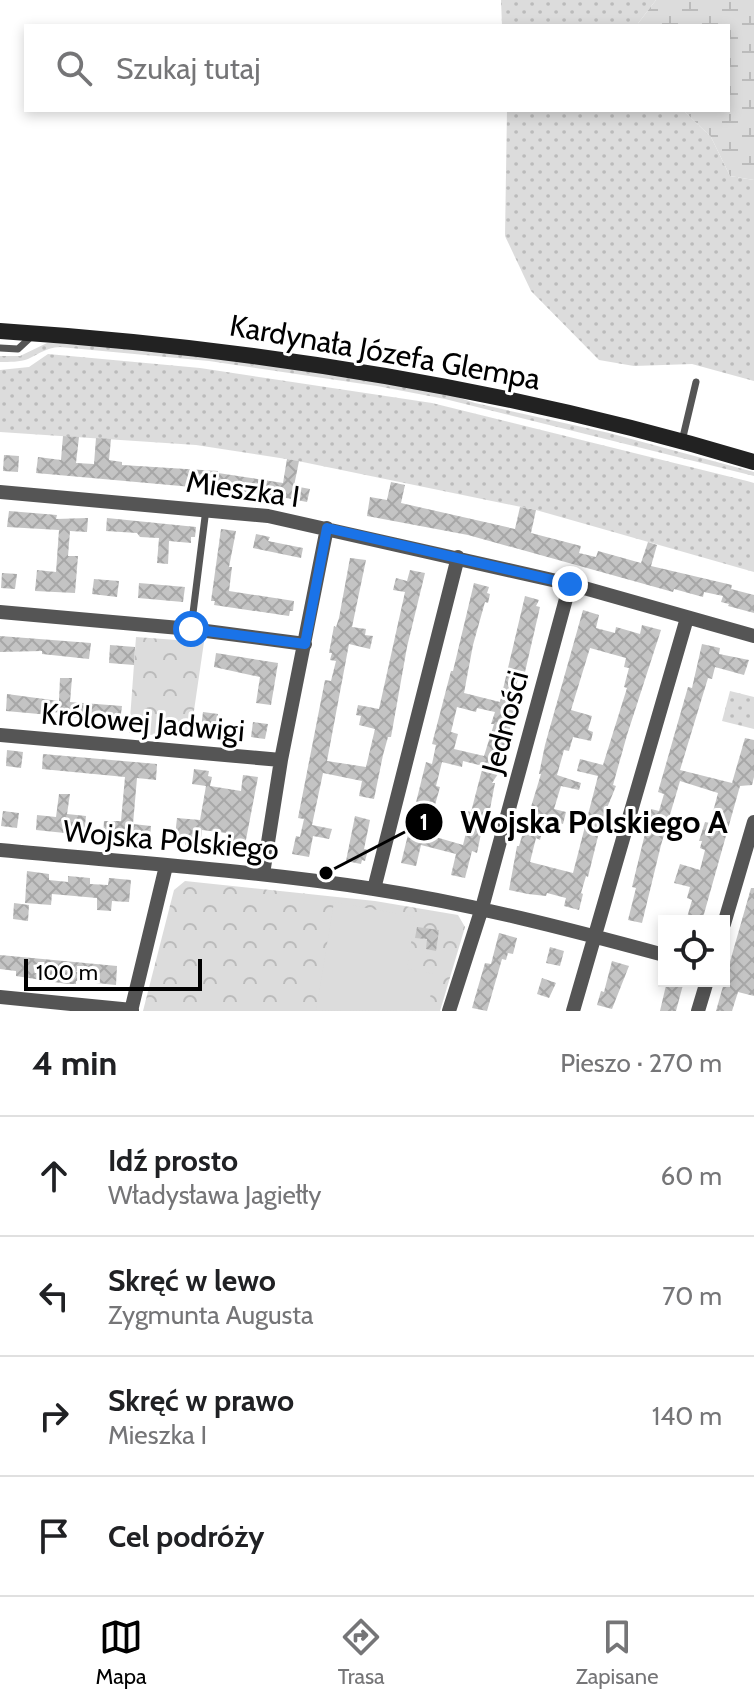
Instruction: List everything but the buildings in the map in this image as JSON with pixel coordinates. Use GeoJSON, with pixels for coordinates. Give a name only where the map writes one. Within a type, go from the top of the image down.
{"type":"FeatureCollection","features":[{"type":"Feature","properties":{"kind":"main road","name":"Kardynała Józefa Glempa"},"geometry":{"type":"LineString","coordinates":[[0,331],[204,348],[345,367],[486,394],[682,441],[754,462]]}},
{"type":"Feature","properties":{"kind":"street","name":"Mieszka I"},"geometry":{"type":"LineString","coordinates":[[0,492],[268,516],[570,584],[754,636]]}},
{"type":"Feature","properties":{"kind":"street"},"geometry":{"type":"LineString","coordinates":[[263,874],[281,760],[327,528]]}},
{"type":"Feature","properties":{"kind":"street"},"geometry":{"type":"LineString","coordinates":[[374,889],[458,557]]}},
{"type":"Feature","properties":{"kind":"street","name":"Jedności"},"geometry":{"type":"LineString","coordinates":[[449,1011],[482,908],[570,584]]}},
{"type":"Feature","properties":{"kind":"street"},"geometry":{"type":"LineString","coordinates":[[0,612],[191,629],[305,644]]}},
{"type":"Feature","properties":{"kind":"street"},"geometry":{"type":"LineString","coordinates":[[573,1011],[687,618]]}},
{"type":"Feature","properties":{"kind":"street","name":"Królowej Jadwigi"},"geometry":{"type":"LineString","coordinates":[[0,735],[281,760]]}},
{"type":"Feature","properties":{"kind":"street"},"geometry":{"type":"LineString","coordinates":[[727,915],[754,822]]}},
{"type":"Feature","properties":{"kind":"street","name":"Wojska Polskiego"},"geometry":{"type":"LineString","coordinates":[[0,850],[263,874],[374,889],[482,908],[658,953]]}},
{"type":"Feature","properties":{"kind":"street"},"geometry":{"type":"LineString","coordinates":[[0,997],[131,1010],[166,866]]}},
{"type":"Feature","properties":{"kind":"street"},"geometry":{"type":"LineString","coordinates":[[698,1011],[705,987]]}},
{"type":"Feature","properties":{"kind":"lane"},"geometry":{"type":"LineString","coordinates":[[0,348],[18,349],[35,333]]}},
{"type":"Feature","properties":{"kind":"lane"},"geometry":{"type":"LineString","coordinates":[[682,441],[696,382]]}},
{"type":"Feature","properties":{"kind":"lane"},"geometry":{"type":"LineString","coordinates":[[191,629],[206,509]]}},
{"type":"Feature","properties":{"kind":"green space"},"geometry":{"type":"Polygon","coordinates":[[[501,0],[656,0],[638,24],[502,24],[501,0]]]}},
{"type":"Feature","properties":{"kind":"green space"},"geometry":{"type":"Polygon","coordinates":[[[656,0],[754,0],[754,180],[730,176],[711,137],[685,112],[730,112],[730,24],[638,24],[656,0]]]}},
{"type":"Feature","properties":{"kind":"green space"},"geometry":{"type":"Polygon","coordinates":[[[507,112],[685,112],[711,137],[730,176],[754,180],[754,381],[692,364],[634,366],[599,360],[531,291],[505,236],[507,112]]]}},
{"type":"Feature","properties":{"kind":"green space"},"geometry":{"type":"Polygon","coordinates":[[[47,343],[232,358],[448,394],[609,433],[754,472],[754,476],[445,399],[377,386],[209,361],[60,347],[25,360],[0,362],[0,356],[20,356],[47,343]]]}},
{"type":"Feature","properties":{"kind":"green space"},"geometry":{"type":"Polygon","coordinates":[[[48,354],[200,368],[432,403],[754,483],[754,572],[536,510],[293,460],[196,445],[0,432],[0,370],[29,367],[48,354]]]}},
{"type":"Feature","properties":{"kind":"green space"},"geometry":{"type":"Polygon","coordinates":[[[136,637],[204,642],[190,738],[129,733],[136,637]]]}},
{"type":"Feature","properties":{"kind":"green space"},"geometry":{"type":"Polygon","coordinates":[[[730,691],[754,697],[754,729],[722,721],[730,691]]]}},
{"type":"Feature","properties":{"kind":"green space"},"geometry":{"type":"Polygon","coordinates":[[[185,881],[375,901],[458,915],[465,927],[440,1011],[143,1011],[174,890],[185,881]]]}},
{"type":"Feature","properties":{"kind":"green space"},"geometry":{"type":"Polygon","coordinates":[[[334,902],[415,917],[407,969],[434,974],[428,1011],[316,1010],[334,902]]]}},
{"type":"Feature","properties":{"kind":"place","name":"Wojska Polskiego A"},"geometry":{"type":"Point","coordinates":[326,873]}},
{"type":"Feature","properties":{"kind":"route"},"geometry":{"type":"LineString","coordinates":[[191,629],[305,644],[327,528],[570,584]]}}]}
